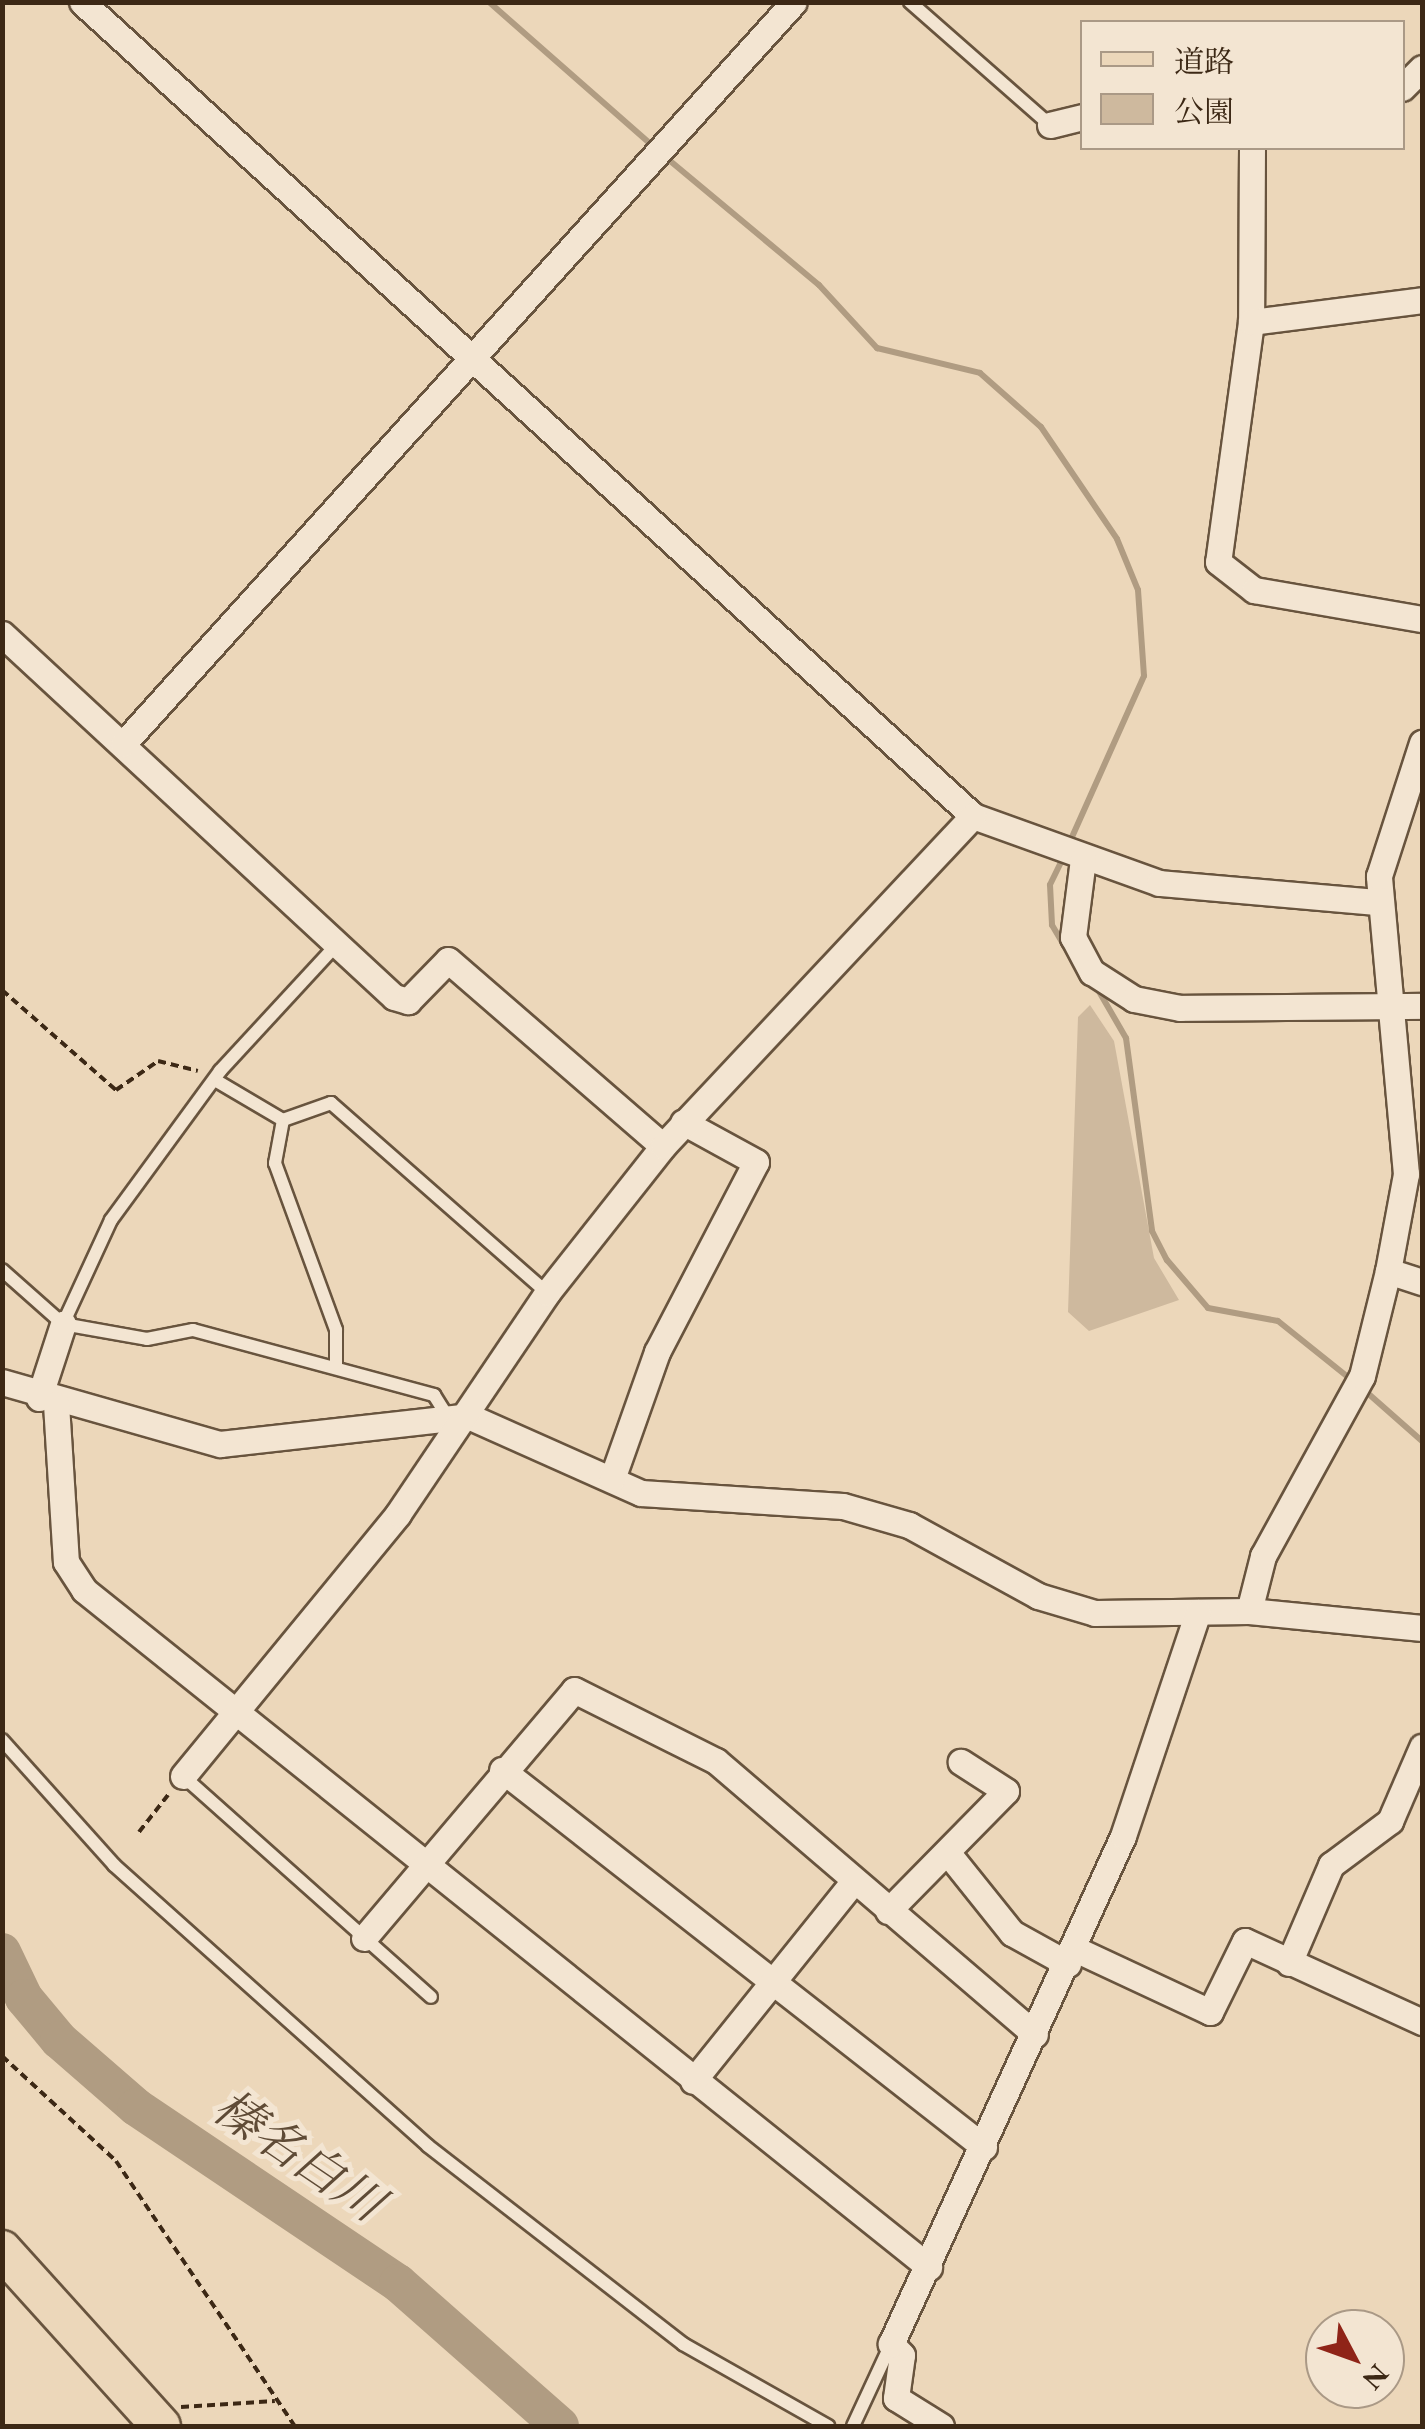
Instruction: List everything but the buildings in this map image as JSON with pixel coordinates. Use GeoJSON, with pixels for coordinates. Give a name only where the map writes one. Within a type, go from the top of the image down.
{"type":"FeatureCollection","features":[{"type":"Feature","properties":{"kind":"main road"},"geometry":{"type":"LineString","coordinates":[[2,2250],[152,2424]]}},
{"type":"Feature","properties":{"kind":"street"},"geometry":{"type":"LineString","coordinates":[[82,2],[973,816],[1073,856],[1190,888],[1378,902]]}},
{"type":"Feature","properties":{"kind":"street"},"geometry":{"type":"LineString","coordinates":[[123,744],[794,2]]}},
{"type":"Feature","properties":{"kind":"street"},"geometry":{"type":"LineString","coordinates":[[1050,125],[1080,117]]}},
{"type":"Feature","properties":{"kind":"street"},"geometry":{"type":"LineString","coordinates":[[1252,150],[1251,322],[1218,562],[1254,590],[1422,619]]}},
{"type":"Feature","properties":{"kind":"street"},"geometry":{"type":"LineString","coordinates":[[1251,322],[1422,300]]}},
{"type":"Feature","properties":{"kind":"street"},"geometry":{"type":"LineString","coordinates":[[2,634],[337,944],[408,1001],[448,960],[662,1146]]}},
{"type":"Feature","properties":{"kind":"street"},"geometry":{"type":"LineString","coordinates":[[1249,1612],[1263,1556],[1362,1376],[1388,1271],[1406,1174],[1378,902],[1418,773],[1422,743]]}},
{"type":"Feature","properties":{"kind":"street"},"geometry":{"type":"LineString","coordinates":[[184,1776],[662,1146],[973,816]]}},
{"type":"Feature","properties":{"kind":"street"},"geometry":{"type":"LineString","coordinates":[[1073,856],[1073,936],[1092,972],[1134,999],[1155,1008],[1388,1010],[1422,1006]]}},
{"type":"Feature","properties":{"kind":"street"},"geometry":{"type":"LineString","coordinates":[[612,1479],[657,1352],[756,1162],[682,1122]]}},
{"type":"Feature","properties":{"kind":"street"},"geometry":{"type":"LineString","coordinates":[[1388,1271],[1422,1282]]}},
{"type":"Feature","properties":{"kind":"street"},"geometry":{"type":"LineString","coordinates":[[62,1324],[47,1401],[70,1576],[423,1867],[929,2267]]}},
{"type":"Feature","properties":{"kind":"street"},"geometry":{"type":"LineString","coordinates":[[2,1382],[47,1401],[220,1444],[458,1416],[612,1479],[680,1500],[842,1506],[909,1525],[1038,1596],[1095,1612],[1249,1612],[1422,1628]]}},
{"type":"Feature","properties":{"kind":"street"},"geometry":{"type":"LineString","coordinates":[[940,2426],[896,2398],[902,2354],[891,2344],[1072,1956],[1198,1612]]}},
{"type":"Feature","properties":{"kind":"street"},"geometry":{"type":"LineString","coordinates":[[364,1938],[502,1770],[574,1690],[700,1749],[1035,2034]]}},
{"type":"Feature","properties":{"kind":"street"},"geometry":{"type":"LineString","coordinates":[[1290,1963],[1331,1866],[1390,1821],[1422,1746]]}},
{"type":"Feature","properties":{"kind":"street"},"geometry":{"type":"LineString","coordinates":[[888,1911],[1006,1792],[960,1762]]}},
{"type":"Feature","properties":{"kind":"street"},"geometry":{"type":"LineString","coordinates":[[502,1770],[984,2147]]}},
{"type":"Feature","properties":{"kind":"street"},"geometry":{"type":"LineString","coordinates":[[946,1852],[1012,1932],[1210,2012],[1244,1941],[1422,2022]]}},
{"type":"Feature","properties":{"kind":"street"},"geometry":{"type":"LineString","coordinates":[[693,2081],[854,1881]]}},
{"type":"Feature","properties":{"kind":"lane"},"geometry":{"type":"LineString","coordinates":[[910,2],[1050,125]]}},
{"type":"Feature","properties":{"kind":"lane"},"geometry":{"type":"LineString","coordinates":[[62,1324],[111,1220],[215,1080],[337,944]]}},
{"type":"Feature","properties":{"kind":"lane"},"geometry":{"type":"LineString","coordinates":[[215,1080],[283,1120],[331,1103],[547,1293]]}},
{"type":"Feature","properties":{"kind":"lane"},"geometry":{"type":"LineString","coordinates":[[283,1120],[274,1163],[336,1330],[336,1366]]}},
{"type":"Feature","properties":{"kind":"lane"},"geometry":{"type":"LineString","coordinates":[[2,1270],[62,1324],[146,1339],[193,1330],[434,1395],[458,1416]]}},
{"type":"Feature","properties":{"kind":"lane"},"geometry":{"type":"LineString","coordinates":[[2,1740],[114,1865],[428,2146],[683,2344],[828,2426]]}},
{"type":"Feature","properties":{"kind":"lane"},"geometry":{"type":"LineString","coordinates":[[184,1776],[431,1997]]}},
{"type":"Feature","properties":{"kind":"lane"},"geometry":{"type":"LineString","coordinates":[[853,2426],[891,2344]]}},
{"type":"Feature","properties":{"kind":"path"},"geometry":{"type":"LineString","coordinates":[[2,990],[116,1090],[158,1061],[215,1080]]}},
{"type":"Feature","properties":{"kind":"path"},"geometry":{"type":"LineString","coordinates":[[139,1832],[184,1776]]}},
{"type":"Feature","properties":{"kind":"path"},"geometry":{"type":"LineString","coordinates":[[2,2056],[116,2161],[295,2426]]}},
{"type":"Feature","properties":{"kind":"path"},"geometry":{"type":"LineString","coordinates":[[152,2424],[175,2408],[275,2401]]}},
{"type":"Feature","properties":{"kind":"green space"},"geometry":{"type":"Polygon","coordinates":[[[1090,1005],[1114,1041],[1154,1258],[1179,1300],[1089,1331],[1068,1312],[1078,1017],[1090,1005]]]}},
{"type":"Feature","properties":{"kind":"waterway"},"geometry":{"type":"LineString","coordinates":[[489,2],[654,147]]}},
{"type":"Feature","properties":{"kind":"waterway"},"geometry":{"type":"LineString","coordinates":[[663,155],[819,285],[877,348],[980,373],[1041,427],[1117,539],[1138,590],[1144,676],[1069,844]]}},
{"type":"Feature","properties":{"kind":"waterway"},"geometry":{"type":"LineString","coordinates":[[1064,856],[1050,885],[1052,925],[1075,964]]}},
{"type":"Feature","properties":{"kind":"waterway"},"geometry":{"type":"LineString","coordinates":[[1097,988],[1126,1038],[1152,1231],[1167,1260],[1208,1308],[1278,1321],[1353,1381]]}},
{"type":"Feature","properties":{"kind":"waterway"},"geometry":{"type":"LineString","coordinates":[[1363,1389],[1422,1441]]}},
{"type":"Feature","properties":{"kind":"waterway","name":"榛名白川"},"geometry":{"type":"LineString","coordinates":[[2,1952],[24,1998],[59,2040],[136,2107],[398,2283],[560,2426]]}}]}
